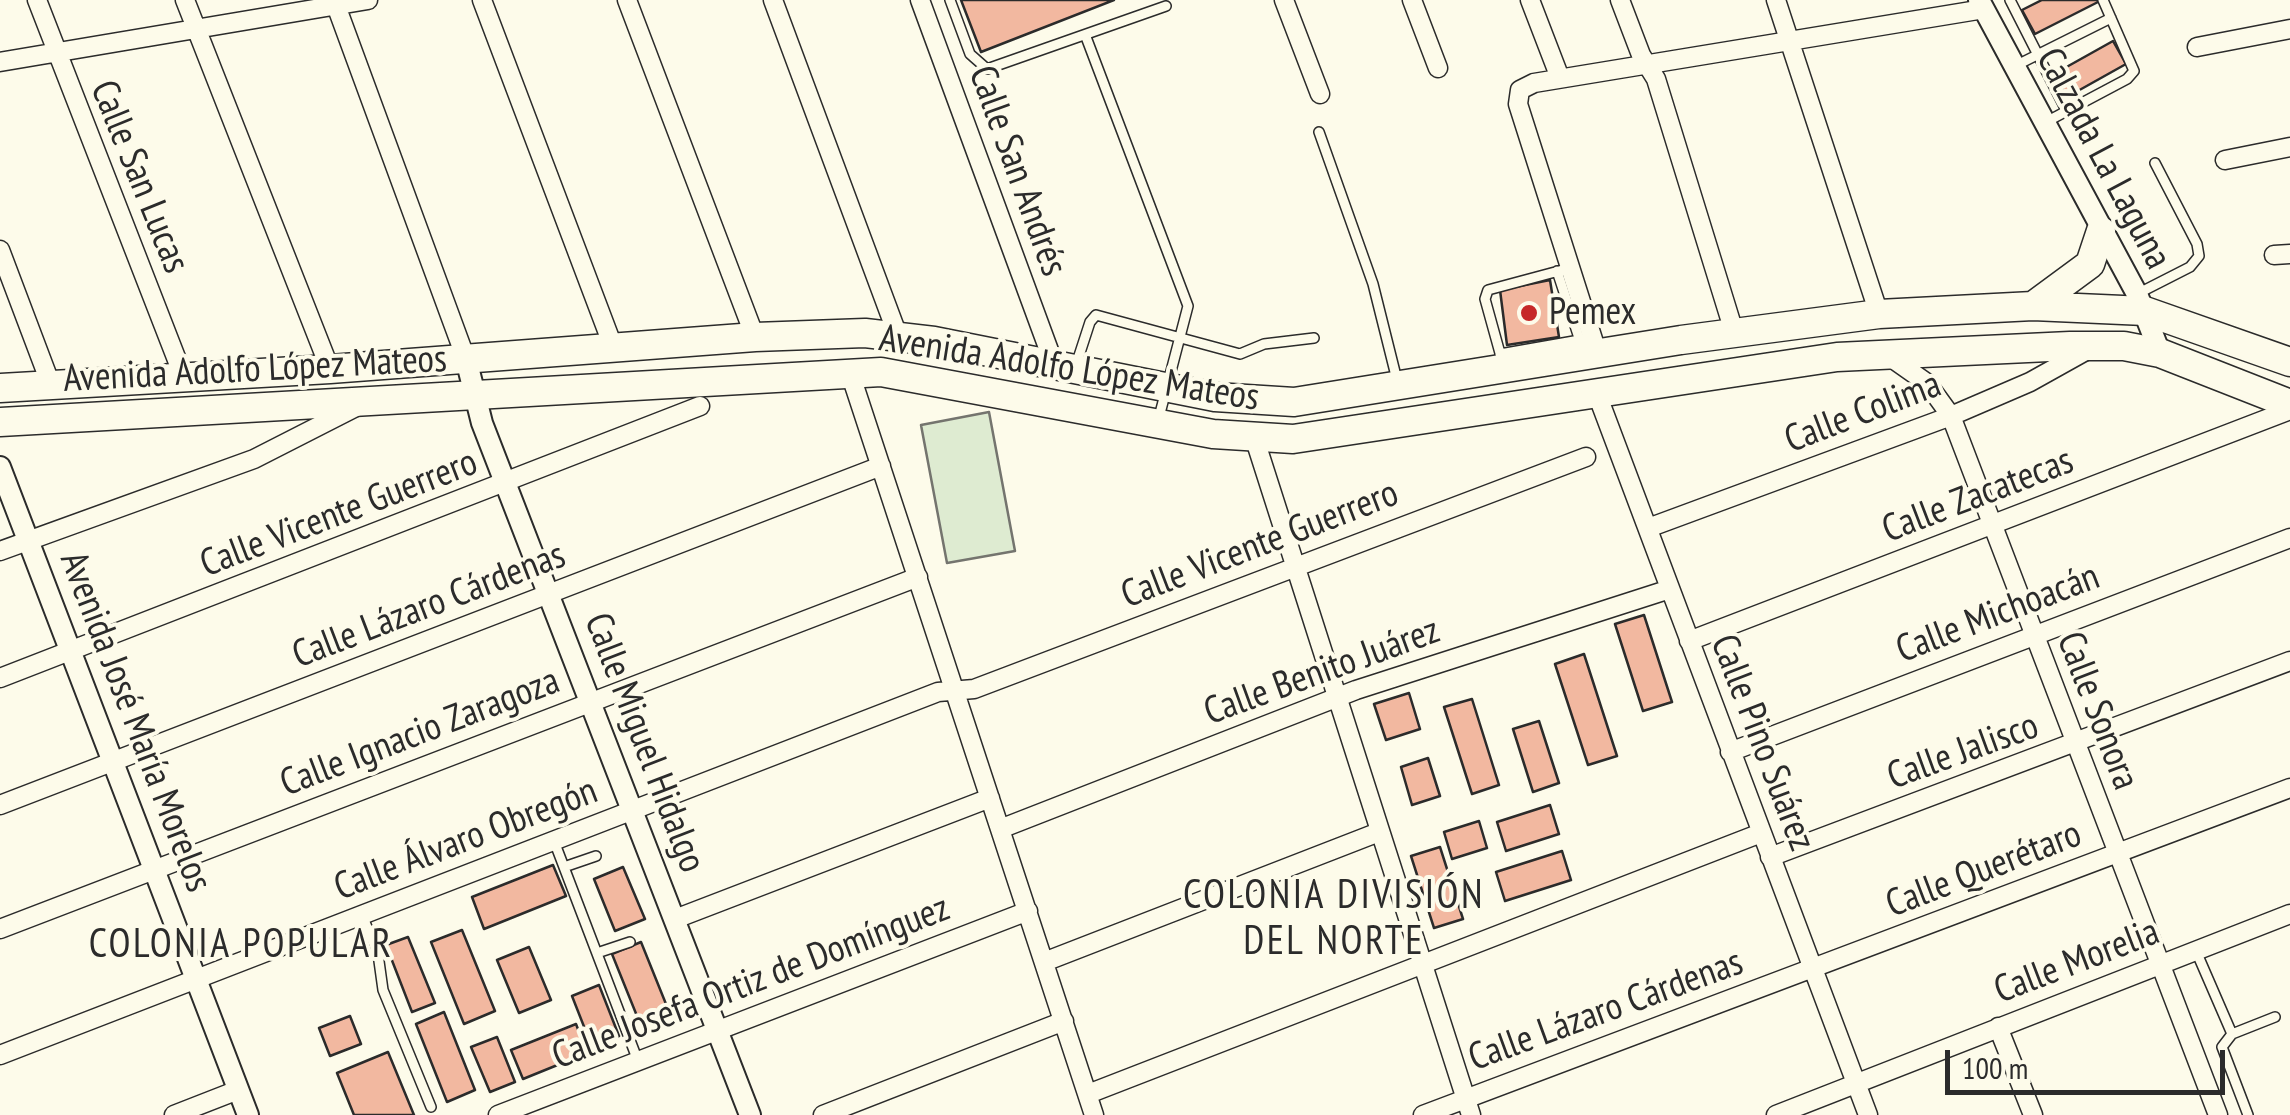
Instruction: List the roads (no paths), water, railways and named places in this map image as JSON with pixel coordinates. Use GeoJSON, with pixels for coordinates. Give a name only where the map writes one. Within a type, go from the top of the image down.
{"type":"FeatureCollection","features":[{"type":"Feature","properties":{"kind":"main road"},"geometry":{"type":"LineString","coordinates":[[2033,306],[2090,264],[2101,231]]}},
{"type":"Feature","properties":{"kind":"main road","name":"Avenida Adolfo López Mateos"},"geometry":{"type":"LineString","coordinates":[[0,388],[466,360],[754,336],[898,336],[1260,402],[1398,387],[1502,362],[1589,348],[1735,334],[1879,314],[2141,302],[2290,362]]}},
{"type":"Feature","properties":{"kind":"main road"},"geometry":{"type":"LineString","coordinates":[[1681,340],[1690,381]]}},
{"type":"Feature","properties":{"kind":"main road","name":"Avenida Adolfo López Mateos"},"geometry":{"type":"LineString","coordinates":[[0,422],[850,373],[904,374],[1255,440],[1338,433],[1884,354],[2095,346],[2160,354],[2290,407]]}},
{"type":"Feature","properties":{"kind":"street","name":"Calle San Lucas"},"geometry":{"type":"LineString","coordinates":[[36,0],[184,378]]}},
{"type":"Feature","properties":{"kind":"street"},"geometry":{"type":"LineString","coordinates":[[185,0],[330,369]]}},
{"type":"Feature","properties":{"kind":"street"},"geometry":{"type":"LineString","coordinates":[[0,62],[368,0]]}},
{"type":"Feature","properties":{"kind":"street"},"geometry":{"type":"LineString","coordinates":[[482,0],[614,349]]}},
{"type":"Feature","properties":{"kind":"street"},"geometry":{"type":"LineString","coordinates":[[627,0],[754,336]]}},
{"type":"Feature","properties":{"kind":"street"},"geometry":{"type":"LineString","coordinates":[[773,0],[898,336]]}},
{"type":"Feature","properties":{"kind":"street","name":"Calle San Andrés"},"geometry":{"type":"LineString","coordinates":[[920,0],[1064,366]]}},
{"type":"Feature","properties":{"kind":"street"},"geometry":{"type":"LineString","coordinates":[[1284,0],[1320,94]]}},
{"type":"Feature","properties":{"kind":"street"},"geometry":{"type":"LineString","coordinates":[[1412,0],[1438,68]]}},
{"type":"Feature","properties":{"kind":"street"},"geometry":{"type":"LineString","coordinates":[[1530,0],[1560,78]]}},
{"type":"Feature","properties":{"kind":"street"},"geometry":{"type":"LineString","coordinates":[[1620,0],[1656,79],[1735,334]]}},
{"type":"Feature","properties":{"kind":"street"},"geometry":{"type":"LineString","coordinates":[[1776,0],[1879,314]]}},
{"type":"Feature","properties":{"kind":"street"},"geometry":{"type":"LineString","coordinates":[[335,3],[466,360]]}},
{"type":"Feature","properties":{"kind":"street"},"geometry":{"type":"LineString","coordinates":[[1589,348],[1563,270],[1518,104],[1520,90],[1560,78],[1982,5]]}},
{"type":"Feature","properties":{"kind":"street","name":"Calzada La Laguna"},"geometry":{"type":"LineString","coordinates":[[1982,5],[2141,302],[2160,354]]}},
{"type":"Feature","properties":{"kind":"street"},"geometry":{"type":"LineString","coordinates":[[2197,48],[2290,29]]}},
{"type":"Feature","properties":{"kind":"street"},"geometry":{"type":"LineString","coordinates":[[2225,160],[2290,147]]}},
{"type":"Feature","properties":{"kind":"street"},"geometry":{"type":"LineString","coordinates":[[0,250],[51,385]]}},
{"type":"Feature","properties":{"kind":"street","name":"Calle Colima"},"geometry":{"type":"LineString","coordinates":[[1648,528],[1950,416],[2030,382],[2095,346]]}},
{"type":"Feature","properties":{"kind":"street","name":"Calle Sonora"},"geometry":{"type":"LineString","coordinates":[[1884,354],[1927,383],[1950,416],[2218,1115]]}},
{"type":"Feature","properties":{"kind":"street","name":"Calle Miguel Hidalgo"},"geometry":{"type":"LineString","coordinates":[[466,360],[474,395],[507,485],[750,1115]]}},
{"type":"Feature","properties":{"kind":"street"},"geometry":{"type":"LineString","coordinates":[[850,373],[1094,1115]]}},
{"type":"Feature","properties":{"kind":"street","name":"Calle Pino Suárez"},"geometry":{"type":"LineString","coordinates":[[1597,394],[1868,1115]]}},
{"type":"Feature","properties":{"kind":"street"},"geometry":{"type":"LineString","coordinates":[[0,552],[297,441],[367,401]]}},
{"type":"Feature","properties":{"kind":"street","name":"Calle Vicente Guerrero"},"geometry":{"type":"LineString","coordinates":[[0,678],[507,485],[700,406]]}},
{"type":"Feature","properties":{"kind":"street","name":"Calle Zacatecas"},"geometry":{"type":"LineString","coordinates":[[1689,641],[2290,407]]}},
{"type":"Feature","properties":{"kind":"street"},"geometry":{"type":"LineString","coordinates":[[1255,440],[1292,567],[1468,1106]]}},
{"type":"Feature","properties":{"kind":"street","name":"Calle Vicente Guerrero"},"geometry":{"type":"LineString","coordinates":[[956,691],[974,688],[1586,456]]}},
{"type":"Feature","properties":{"kind":"street","name":"Calle Lázaro Cárdenas"},"geometry":{"type":"LineString","coordinates":[[0,805],[880,466]]}},
{"type":"Feature","properties":{"kind":"street","name":"Avenida José María Morelos"},"geometry":{"type":"LineString","coordinates":[[0,467],[248,1115]]}},
{"type":"Feature","properties":{"kind":"street","name":"Calle Michoacán"},"geometry":{"type":"LineString","coordinates":[[1730,752],[2290,538]]}},
{"type":"Feature","properties":{"kind":"street","name":"Calle Ignacio Zaragoza"},"geometry":{"type":"LineString","coordinates":[[0,929],[918,577]]}},
{"type":"Feature","properties":{"kind":"street","name":"Calle Benito Juárez"},"geometry":{"type":"LineString","coordinates":[[1000,829],[1337,697],[1670,589]]}},
{"type":"Feature","properties":{"kind":"street","name":"Calle Jalisco"},"geometry":{"type":"LineString","coordinates":[[1770,857],[2076,745],[2290,661]]}},
{"type":"Feature","properties":{"kind":"street","name":"Calle Álvaro Obregón"},"geometry":{"type":"LineString","coordinates":[[0,1056],[938,692],[956,691]]}},
{"type":"Feature","properties":{"kind":"street","name":"Calle Querétaro"},"geometry":{"type":"LineString","coordinates":[[1813,968],[2290,788]]}},
{"type":"Feature","properties":{"kind":"street"},"geometry":{"type":"LineString","coordinates":[[675,919],[990,798]]}},
{"type":"Feature","properties":{"kind":"street"},"geometry":{"type":"LineString","coordinates":[[1044,962],[1378,832]]}},
{"type":"Feature","properties":{"kind":"street"},"geometry":{"type":"LineString","coordinates":[[1088,1094],[1761,833]]}},
{"type":"Feature","properties":{"kind":"street","name":"Calle Josefa Ortiz de Domínguez"},"geometry":{"type":"LineString","coordinates":[[498,1115],[1028,911]]}},
{"type":"Feature","properties":{"kind":"street","name":"Calle Morelia"},"geometry":{"type":"LineString","coordinates":[[1776,1115],[2290,914]]}},
{"type":"Feature","properties":{"kind":"street","name":"Calle Lázaro Cárdenas"},"geometry":{"type":"LineString","coordinates":[[1422,1115],[1468,1106],[1813,968]]}},
{"type":"Feature","properties":{"kind":"street"},"geometry":{"type":"LineString","coordinates":[[824,1115],[1064,1021]]}},
{"type":"Feature","properties":{"kind":"street"},"geometry":{"type":"LineString","coordinates":[[1998,1027],[2033,1115]]}},
{"type":"Feature","properties":{"kind":"street"},"geometry":{"type":"LineString","coordinates":[[174,1115],[238,1090]]}},
{"type":"Feature","properties":{"kind":"lane"},"geometry":{"type":"LineString","coordinates":[[950,0],[970,54],[982,67],[995,68],[1166,6]]}},
{"type":"Feature","properties":{"kind":"lane"},"geometry":{"type":"LineString","coordinates":[[2010,0],[2067,112]]}},
{"type":"Feature","properties":{"kind":"lane"},"geometry":{"type":"LineString","coordinates":[[2044,123],[2132,75],[2132,61],[2103,0]]}},
{"type":"Feature","properties":{"kind":"lane"},"geometry":{"type":"LineString","coordinates":[[2013,67],[2112,18]]}},
{"type":"Feature","properties":{"kind":"lane"},"geometry":{"type":"LineString","coordinates":[[1086,36],[1186,301],[1158,422]]}},
{"type":"Feature","properties":{"kind":"lane"},"geometry":{"type":"LineString","coordinates":[[1319,132],[1373,284],[1398,387]]}},
{"type":"Feature","properties":{"kind":"lane"},"geometry":{"type":"LineString","coordinates":[[2141,302],[2190,267],[2199,256],[2198,244],[2155,164]]}},
{"type":"Feature","properties":{"kind":"lane"},"geometry":{"type":"LineString","coordinates":[[1502,362],[1486,294],[1498,284],[1563,270]]}},
{"type":"Feature","properties":{"kind":"lane"},"geometry":{"type":"LineString","coordinates":[[1064,366],[1096,315],[1240,354],[1264,344],[1314,338]]}},
{"type":"Feature","properties":{"kind":"lane"},"geometry":{"type":"LineString","coordinates":[[554,841],[638,1061]]}},
{"type":"Feature","properties":{"kind":"lane"},"geometry":{"type":"LineString","coordinates":[[564,867],[596,856]]}},
{"type":"Feature","properties":{"kind":"lane"},"geometry":{"type":"LineString","coordinates":[[362,915],[378,954],[383,990],[431,1106]]}},
{"type":"Feature","properties":{"kind":"lane"},"geometry":{"type":"LineString","coordinates":[[597,953],[630,942]]}},
{"type":"Feature","properties":{"kind":"lane"},"geometry":{"type":"LineString","coordinates":[[2196,950],[2232,1034]]}},
{"type":"Feature","properties":{"kind":"lane"},"geometry":{"type":"LineString","coordinates":[[2248,1115],[2222,1046],[2232,1034],[2276,1017]]}},
{"type":"Feature","properties":{"kind":"place","name":"Pemex"},"geometry":{"type":"Point","coordinates":[1529,313]}},
{"type":"Feature","properties":{"kind":"district","name":"COLONIA DIVISIÓN DEL NORTE"},"geometry":{"type":"Point","coordinates":[1334,920]}},
{"type":"Feature","properties":{"kind":"district","name":"COLONIA POPULAR"},"geometry":{"type":"Point","coordinates":[241,946]}}]}
